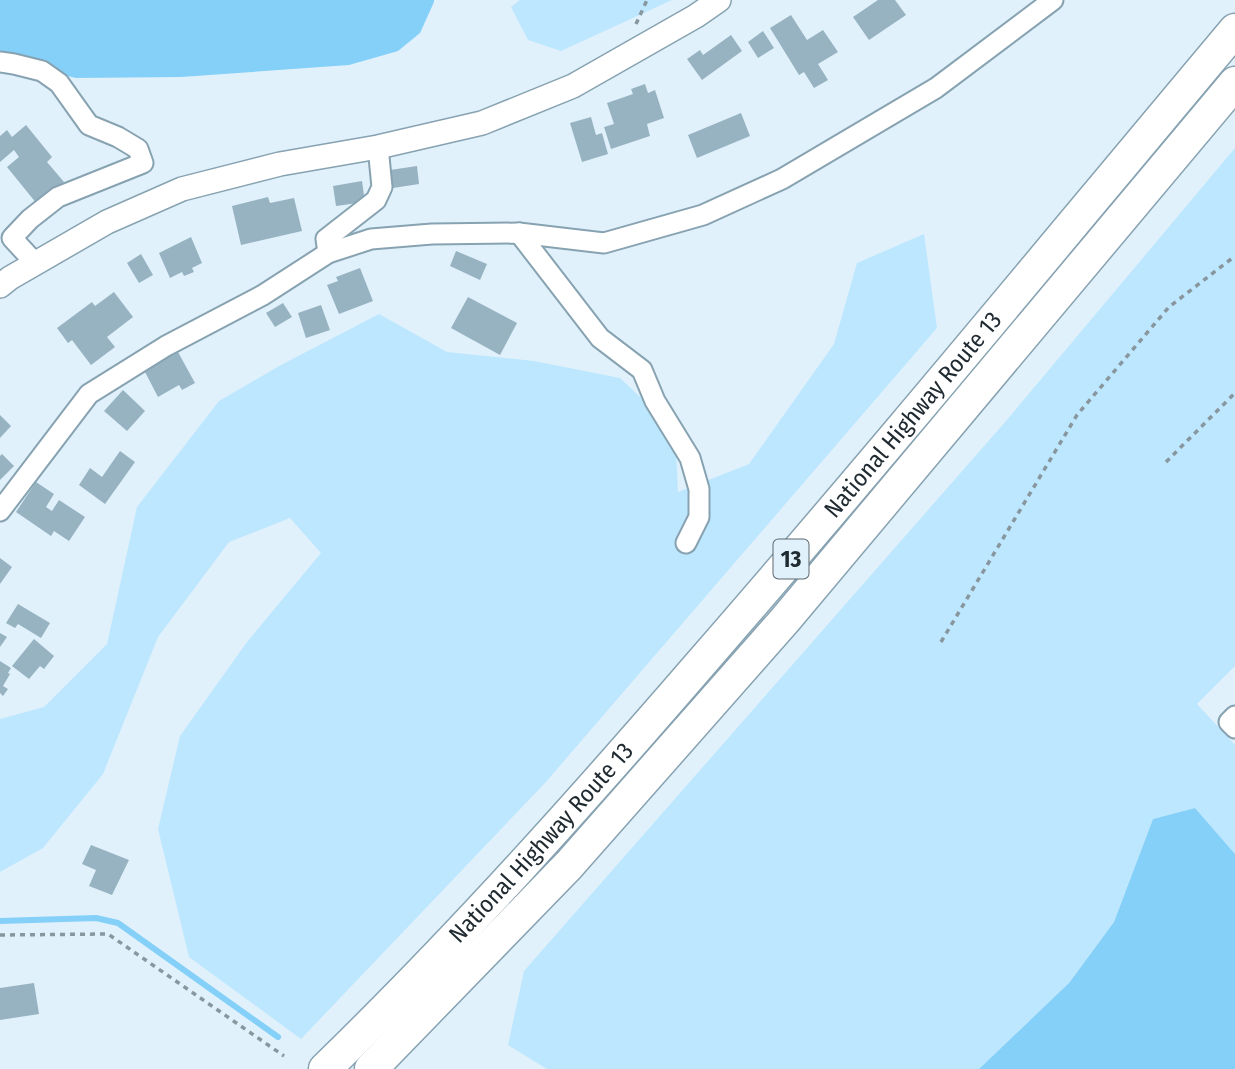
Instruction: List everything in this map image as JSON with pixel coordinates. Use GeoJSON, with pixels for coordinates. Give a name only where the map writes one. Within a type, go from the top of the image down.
{"type":"FeatureCollection","features":[{"type":"Feature","properties":{"kind":"highway","name":"National Highway Route 13"},"geometry":{"type":"LineString","coordinates":[[325,1069],[367,1029],[553,834],[769,585],[1235,30]]}},
{"type":"Feature","properties":{"kind":"highway","name":"National Highway Route 13"},"geometry":{"type":"LineString","coordinates":[[370,1069],[569,865],[767,641],[1235,83]]}},
{"type":"Feature","properties":{"kind":"street"},"geometry":{"type":"LineString","coordinates":[[0,286],[107,222],[183,189],[280,164],[378,147],[482,123],[573,86],[696,16],[719,0]]}},
{"type":"Feature","properties":{"kind":"street"},"geometry":{"type":"LineString","coordinates":[[0,511],[89,394],[166,346],[263,295],[328,253],[371,239],[432,234],[519,233],[604,243],[703,215],[782,179],[936,88],[1053,0]]}},
{"type":"Feature","properties":{"kind":"street"},"geometry":{"type":"LineString","coordinates":[[0,62],[42,72],[59,83],[89,125],[138,149],[143,163],[58,197],[30,219],[12,238],[36,264]]}},
{"type":"Feature","properties":{"kind":"street"},"geometry":{"type":"LineString","coordinates":[[328,253],[327,239],[376,200],[383,187],[378,147]]}},
{"type":"Feature","properties":{"kind":"street"},"geometry":{"type":"LineString","coordinates":[[519,233],[600,338],[642,370],[655,401],[690,457],[699,489],[699,517],[686,543]]}},
{"type":"Feature","properties":{"kind":"street"},"geometry":{"type":"LineString","coordinates":[[1235,716],[1230,722],[1235,727]]}},
{"type":"Feature","properties":{"kind":"path"},"geometry":{"type":"LineString","coordinates":[[941,642],[1077,415],[1169,307],[1235,256]]}},
{"type":"Feature","properties":{"kind":"path"},"geometry":{"type":"LineString","coordinates":[[1166,462],[1235,393]]}},
{"type":"Feature","properties":{"kind":"path"},"geometry":{"type":"LineString","coordinates":[[0,935],[108,934],[284,1056]]}},
{"type":"Feature","properties":{"kind":"shaded area"},"geometry":{"type":"Polygon","coordinates":[[[520,0],[672,0],[561,51],[528,40],[511,7],[520,0]]]}},
{"type":"Feature","properties":{"kind":"shaded area"},"geometry":{"type":"Polygon","coordinates":[[[1235,148],[1235,666],[1197,704],[1235,745],[1235,854],[1195,808],[1153,819],[1114,922],[1069,983],[979,1069],[547,1069],[508,1045],[524,971],[1006,421],[1235,148]]]}},
{"type":"Feature","properties":{"kind":"shaded area"},"geometry":{"type":"Polygon","coordinates":[[[924,234],[937,328],[545,783],[301,1039],[189,957],[158,829],[180,736],[247,642],[321,553],[290,518],[229,542],[158,637],[103,774],[43,848],[0,872],[0,719],[44,707],[107,644],[137,507],[219,401],[379,314],[447,352],[534,361],[620,378],[675,430],[678,492],[749,464],[834,344],[857,263],[924,234]]]}},
{"type":"Feature","properties":{"kind":"water"},"geometry":{"type":"Polygon","coordinates":[[[0,0],[434,2],[420,33],[398,51],[349,65],[181,77],[76,78],[0,60],[0,0]]]}},
{"type":"Feature","properties":{"kind":"water"},"geometry":{"type":"Polygon","coordinates":[[[1195,808],[1235,854],[1235,1069],[979,1069],[1069,983],[1114,922],[1153,819],[1195,808]]]}},
{"type":"Feature","properties":{"kind":"building"},"geometry":{"type":"Polygon","coordinates":[[[878,0],[895,0],[906,15],[869,40],[853,17],[878,0]]]}},
{"type":"Feature","properties":{"kind":"building"},"geometry":{"type":"Polygon","coordinates":[[[791,15],[807,40],[823,30],[838,52],[818,64],[828,80],[814,88],[804,72],[799,75],[770,28],[791,15]]]}},
{"type":"Feature","properties":{"kind":"building"},"geometry":{"type":"Polygon","coordinates":[[[763,31],[774,48],[758,58],[748,42],[763,31]]]}},
{"type":"Feature","properties":{"kind":"building"},"geometry":{"type":"Polygon","coordinates":[[[731,35],[742,51],[702,80],[687,59],[700,50],[703,55],[731,35]]]}},
{"type":"Feature","properties":{"kind":"building"},"geometry":{"type":"Polygon","coordinates":[[[645,84],[648,93],[655,90],[664,118],[647,124],[650,136],[611,149],[604,127],[614,124],[607,103],[633,94],[631,89],[645,84]]]}},
{"type":"Feature","properties":{"kind":"building"},"geometry":{"type":"Polygon","coordinates":[[[741,113],[750,136],[697,158],[688,135],[741,113]]]}},
{"type":"Feature","properties":{"kind":"building"},"geometry":{"type":"Polygon","coordinates":[[[591,117],[596,135],[602,133],[608,154],[582,162],[570,123],[591,117]]]}},
{"type":"Feature","properties":{"kind":"building"},"geometry":{"type":"Polygon","coordinates":[[[26,125],[52,157],[47,162],[64,182],[37,204],[7,167],[19,157],[14,150],[0,162],[0,136],[7,130],[12,137],[26,125]]]}},
{"type":"Feature","properties":{"kind":"building"},"geometry":{"type":"Polygon","coordinates":[[[417,166],[419,184],[393,188],[390,170],[417,166]]]}},
{"type":"Feature","properties":{"kind":"building"},"geometry":{"type":"Polygon","coordinates":[[[362,181],[365,202],[336,206],[333,186],[362,181]]]}},
{"type":"Feature","properties":{"kind":"building"},"geometry":{"type":"Polygon","coordinates":[[[268,197],[270,203],[294,198],[302,231],[241,245],[232,206],[268,197]]]}},
{"type":"Feature","properties":{"kind":"building"},"geometry":{"type":"Polygon","coordinates":[[[191,237],[202,263],[192,268],[194,272],[184,276],[182,272],[170,278],[159,253],[191,237]]]}},
{"type":"Feature","properties":{"kind":"building"},"geometry":{"type":"Polygon","coordinates":[[[456,251],[487,264],[480,280],[450,266],[456,251]]]}},
{"type":"Feature","properties":{"kind":"building"},"geometry":{"type":"Polygon","coordinates":[[[141,254],[153,275],[139,283],[127,263],[141,254]]]}},
{"type":"Feature","properties":{"kind":"building"},"geometry":{"type":"Polygon","coordinates":[[[360,268],[373,301],[339,314],[327,285],[338,281],[336,277],[360,268]]]}},
{"type":"Feature","properties":{"kind":"building"},"geometry":{"type":"Polygon","coordinates":[[[114,292],[133,317],[107,337],[115,347],[91,365],[72,340],[68,343],[57,328],[92,302],[95,306],[114,292]]]}},
{"type":"Feature","properties":{"kind":"building"},"geometry":{"type":"Polygon","coordinates":[[[468,297],[517,323],[500,355],[451,328],[468,297]]]}},
{"type":"Feature","properties":{"kind":"building"},"geometry":{"type":"Polygon","coordinates":[[[283,303],[292,317],[275,327],[266,313],[283,303]]]}},
{"type":"Feature","properties":{"kind":"building"},"geometry":{"type":"Polygon","coordinates":[[[321,305],[330,330],[306,338],[298,313],[321,305]]]}},
{"type":"Feature","properties":{"kind":"building"},"geometry":{"type":"Polygon","coordinates":[[[178,352],[195,383],[182,390],[179,385],[158,397],[144,370],[178,352]]]}},
{"type":"Feature","properties":{"kind":"building"},"geometry":{"type":"Polygon","coordinates":[[[123,390],[145,411],[127,431],[104,411],[123,390]]]}},
{"type":"Feature","properties":{"kind":"building"},"geometry":{"type":"Polygon","coordinates":[[[0,415],[11,426],[0,438],[0,415]]]}},
{"type":"Feature","properties":{"kind":"building"},"geometry":{"type":"Polygon","coordinates":[[[120,451],[135,462],[105,504],[79,485],[90,468],[102,477],[120,451]]]}},
{"type":"Feature","properties":{"kind":"building"},"geometry":{"type":"Polygon","coordinates":[[[2,454],[14,466],[0,480],[0,456],[2,454]]]}},
{"type":"Feature","properties":{"kind":"building"},"geometry":{"type":"Polygon","coordinates":[[[36,482],[54,494],[46,507],[52,511],[59,500],[85,517],[69,541],[54,531],[51,536],[16,512],[36,482]]]}},
{"type":"Feature","properties":{"kind":"building"},"geometry":{"type":"Polygon","coordinates":[[[0,558],[12,567],[0,584],[0,558]]]}},
{"type":"Feature","properties":{"kind":"building"},"geometry":{"type":"Polygon","coordinates":[[[18,604],[50,623],[41,638],[18,624],[15,628],[6,623],[18,604]]]}},
{"type":"Feature","properties":{"kind":"building"},"geometry":{"type":"Polygon","coordinates":[[[0,633],[7,637],[0,647],[0,633]]]}},
{"type":"Feature","properties":{"kind":"building"},"geometry":{"type":"Polygon","coordinates":[[[34,639],[54,656],[44,669],[40,666],[29,679],[12,666],[34,639]]]}},
{"type":"Feature","properties":{"kind":"building"},"geometry":{"type":"Polygon","coordinates":[[[0,661],[11,668],[3,686],[8,689],[3,696],[0,693],[0,661]]]}},
{"type":"Feature","properties":{"kind":"building"},"geometry":{"type":"Polygon","coordinates":[[[91,845],[129,860],[112,895],[89,886],[96,870],[82,864],[91,845]]]}},
{"type":"Feature","properties":{"kind":"building"},"geometry":{"type":"Polygon","coordinates":[[[34,983],[39,1014],[0,1020],[0,988],[34,983]]]}},
{"type":"Feature","properties":{"kind":"waterway"},"geometry":{"type":"LineString","coordinates":[[0,921],[96,918],[118,923],[278,1037]]}}]}
